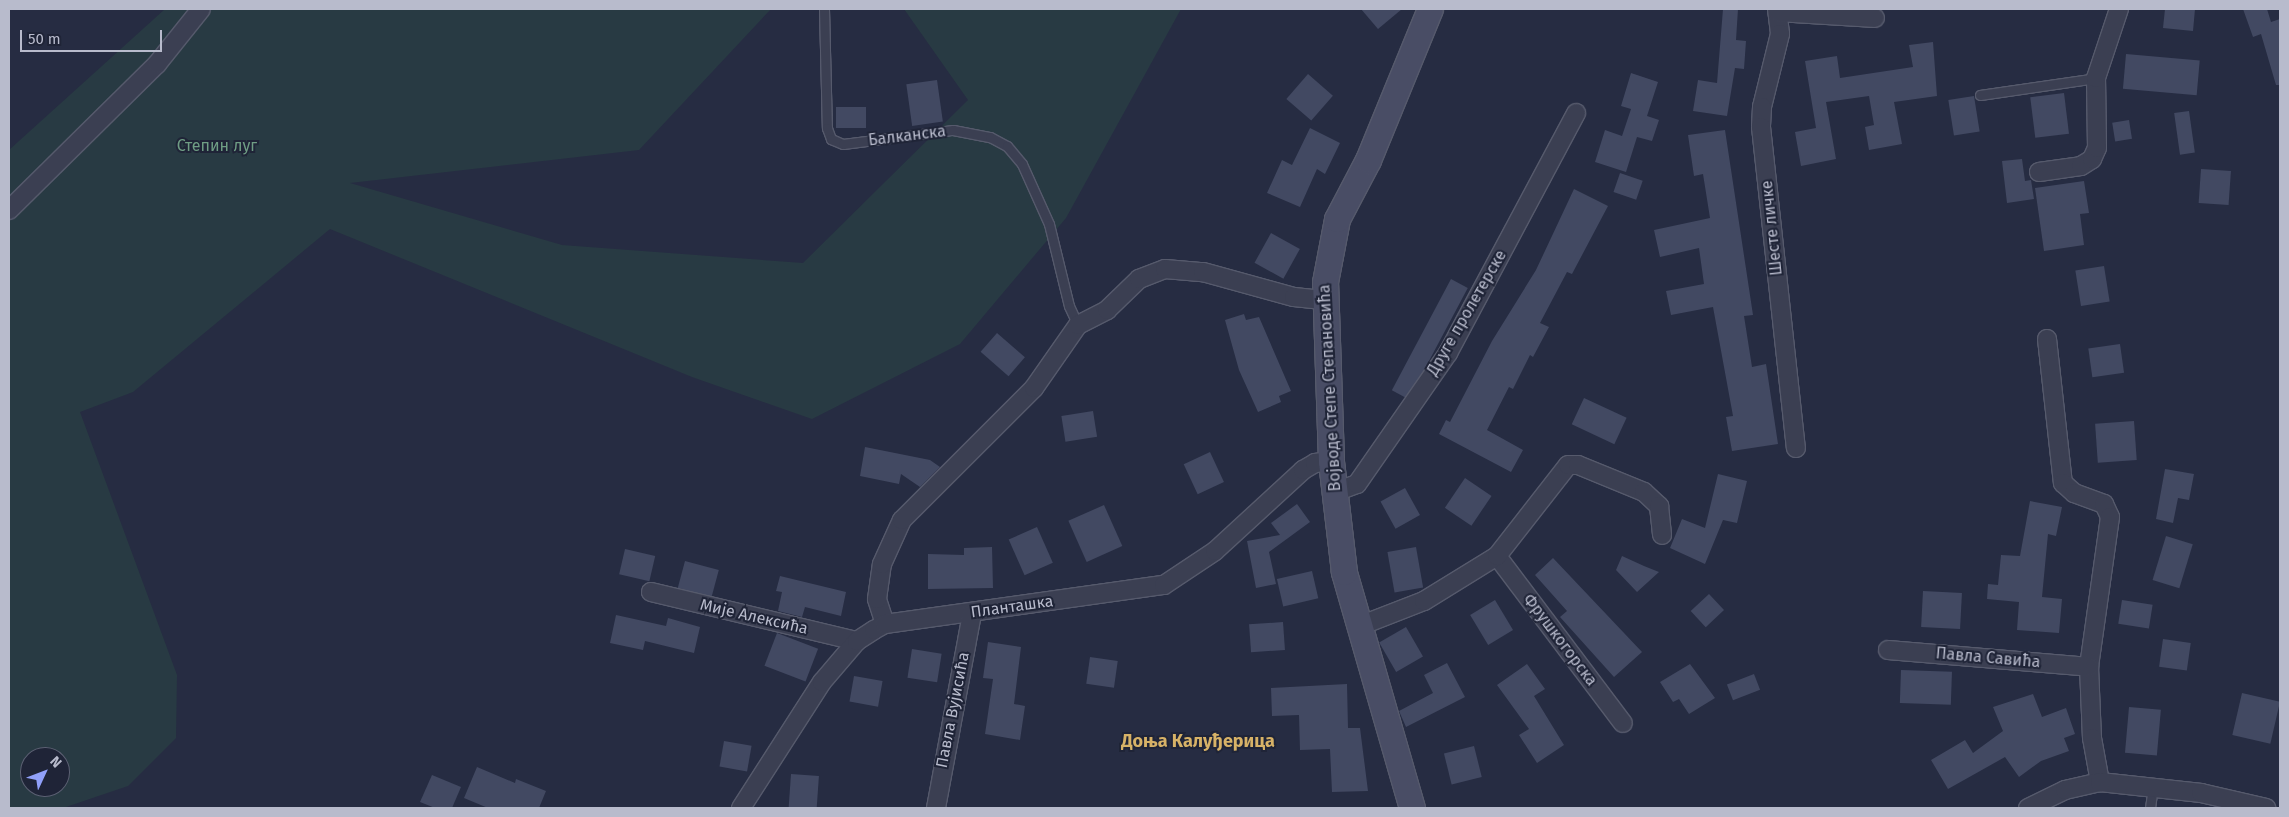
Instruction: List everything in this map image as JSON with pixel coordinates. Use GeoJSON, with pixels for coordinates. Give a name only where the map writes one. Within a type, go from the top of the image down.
{"type":"FeatureCollection","features":[{"type":"Feature","properties":{"kind":"street"},"geometry":{"type":"LineString","coordinates":[[9,210],[157,64],[202,9]]}},
{"type":"Feature","properties":{"kind":"street","name":"Војводе Степе Степановића"},"geometry":{"type":"LineString","coordinates":[[1412,808],[1358,627],[1344,572],[1331,461],[1325,300],[1328,258],[1337,218],[1368,160],[1430,9]]}},
{"type":"Feature","properties":{"kind":"street"},"geometry":{"type":"LineString","coordinates":[[2039,172],[2081,166],[2092,159],[2099,133],[2096,78],[2118,9]]}},
{"type":"Feature","properties":{"kind":"street"},"geometry":{"type":"LineString","coordinates":[[1778,10],[1875,18]]}},
{"type":"Feature","properties":{"kind":"street","name":"Шесте личке"},"geometry":{"type":"LineString","coordinates":[[1778,10],[1780,34],[1762,107],[1761,127],[1796,448]]}},
{"type":"Feature","properties":{"kind":"street","name":"Друге пролетерске"},"geometry":{"type":"LineString","coordinates":[[1335,492],[1357,484],[1448,354],[1576,114]]}},
{"type":"Feature","properties":{"kind":"street"},"geometry":{"type":"LineString","coordinates":[[885,624],[879,613],[878,590],[888,546],[902,520],[1034,388],[1078,325],[1107,310],[1145,276],[1165,270],[1203,272],[1286,295],[1325,300]]}},
{"type":"Feature","properties":{"kind":"street"},"geometry":{"type":"LineString","coordinates":[[2048,339],[2063,483],[2074,494],[2104,504],[2110,517],[2089,667],[2092,738],[2100,782]]}},
{"type":"Feature","properties":{"kind":"street","name":"Планташка"},"geometry":{"type":"LineString","coordinates":[[741,808],[822,682],[857,641],[885,624],[1164,585],[1215,551],[1303,470],[1315,462],[1331,461]]}},
{"type":"Feature","properties":{"kind":"street"},"geometry":{"type":"LineString","coordinates":[[1358,627],[1432,597],[1497,556],[1568,465],[1578,465],[1644,492],[1659,506],[1662,535]]}},
{"type":"Feature","properties":{"kind":"street","name":"Фрушкогорска"},"geometry":{"type":"LineString","coordinates":[[1497,556],[1623,723]]}},
{"type":"Feature","properties":{"kind":"street","name":"Мије Алексића"},"geometry":{"type":"LineString","coordinates":[[651,592],[857,641]]}},
{"type":"Feature","properties":{"kind":"street","name":"Павла Вујисића"},"geometry":{"type":"LineString","coordinates":[[936,808],[972,613]]}},
{"type":"Feature","properties":{"kind":"street","name":"Павла Савића"},"geometry":{"type":"LineString","coordinates":[[1888,650],[2089,667]]}},
{"type":"Feature","properties":{"kind":"street"},"geometry":{"type":"LineString","coordinates":[[2028,808],[2065,790],[2100,782],[2153,786],[2201,793],[2266,808]]}},
{"type":"Feature","properties":{"kind":"lane","name":"Балканска"},"geometry":{"type":"LineString","coordinates":[[824,9],[827,128],[831,139],[843,144],[952,130],[990,137],[1007,146],[1022,164],[1049,224],[1069,306],[1078,325]]}},
{"type":"Feature","properties":{"kind":"lane"},"geometry":{"type":"LineString","coordinates":[[1980,95],[2096,78]]}},
{"type":"Feature","properties":{"kind":"lane"},"geometry":{"type":"LineString","coordinates":[[2150,808],[2153,786]]}},
{"type":"Feature","properties":{"kind":"green space","name":"Степин луг"},"geometry":{"type":"Polygon","coordinates":[[[165,9],[771,9],[639,150],[350,183],[562,245],[803,263],[968,100],[904,9],[1181,9],[1066,218],[960,344],[812,419],[692,377],[330,229],[133,392],[80,412],[177,675],[176,738],[128,786],[63,808],[9,808],[9,150],[165,9]]]}},
{"type":"Feature","properties":{"kind":"building"},"geometry":{"type":"Polygon","coordinates":[[[1361,9],[1402,9],[1378,29],[1361,9]]]}},
{"type":"Feature","properties":{"kind":"building"},"geometry":{"type":"Polygon","coordinates":[[[1723,9],[1738,9],[1736,40],[1746,41],[1744,69],[1735,68],[1727,116],[1693,111],[1698,80],[1717,83],[1723,9]]]}},
{"type":"Feature","properties":{"kind":"building"},"geometry":{"type":"Polygon","coordinates":[[[2165,9],[2195,9],[2193,31],[2163,28],[2165,9]]]}},
{"type":"Feature","properties":{"kind":"building"},"geometry":{"type":"Polygon","coordinates":[[[2243,9],[2267,9],[2271,22],[2280,19],[2280,85],[2276,85],[2261,34],[2253,37],[2243,9]]]}},
{"type":"Feature","properties":{"kind":"building"},"geometry":{"type":"Polygon","coordinates":[[[1933,42],[1937,96],[1894,102],[1902,144],[1869,150],[1865,127],[1874,125],[1869,96],[1826,102],[1836,159],[1801,166],[1795,132],[1816,128],[1805,61],[1837,56],[1840,78],[1913,67],[1909,45],[1933,42]]]}},
{"type":"Feature","properties":{"kind":"building"},"geometry":{"type":"Polygon","coordinates":[[[2126,54],[2200,60],[2197,95],[2123,89],[2126,54]]]}},
{"type":"Feature","properties":{"kind":"building"},"geometry":{"type":"Polygon","coordinates":[[[1631,73],[1658,82],[1647,116],[1659,120],[1652,141],[1637,137],[1626,172],[1595,162],[1605,130],[1622,136],[1631,109],[1621,106],[1631,73]]]}},
{"type":"Feature","properties":{"kind":"building"},"geometry":{"type":"Polygon","coordinates":[[[1308,74],[1333,96],[1311,121],[1286,99],[1308,74]]]}},
{"type":"Feature","properties":{"kind":"building"},"geometry":{"type":"Polygon","coordinates":[[[937,80],[943,122],[912,126],[906,84],[937,80]]]}},
{"type":"Feature","properties":{"kind":"building"},"geometry":{"type":"Polygon","coordinates":[[[2064,93],[2069,134],[2035,138],[2030,97],[2064,93]]]}},
{"type":"Feature","properties":{"kind":"building"},"geometry":{"type":"Polygon","coordinates":[[[1974,96],[1980,132],[1954,136],[1948,100],[1974,96]]]}},
{"type":"Feature","properties":{"kind":"building"},"geometry":{"type":"Polygon","coordinates":[[[836,107],[866,107],[866,128],[836,128],[836,107]]]}},
{"type":"Feature","properties":{"kind":"building"},"geometry":{"type":"Polygon","coordinates":[[[2189,111],[2195,153],[2180,155],[2174,113],[2189,111]]]}},
{"type":"Feature","properties":{"kind":"building"},"geometry":{"type":"Polygon","coordinates":[[[2129,120],[2132,139],[2115,141],[2112,123],[2129,120]]]}},
{"type":"Feature","properties":{"kind":"building"},"geometry":{"type":"Polygon","coordinates":[[[1310,128],[1340,143],[1325,174],[1317,169],[1300,207],[1267,193],[1282,160],[1292,165],[1310,128]]]}},
{"type":"Feature","properties":{"kind":"building"},"geometry":{"type":"Polygon","coordinates":[[[1725,130],[1753,315],[1744,316],[1752,367],[1766,364],[1778,444],[1732,451],[1726,417],[1733,416],[1713,307],[1671,315],[1666,291],[1704,284],[1699,248],[1660,257],[1654,230],[1710,218],[1703,174],[1694,176],[1688,135],[1725,130]]]}},
{"type":"Feature","properties":{"kind":"building"},"geometry":{"type":"Polygon","coordinates":[[[2022,159],[2025,181],[2031,180],[2034,199],[2007,203],[2002,161],[2022,159]]]}},
{"type":"Feature","properties":{"kind":"building"},"geometry":{"type":"Polygon","coordinates":[[[2201,169],[2231,171],[2229,205],[2199,203],[2201,169]]]}},
{"type":"Feature","properties":{"kind":"building"},"geometry":{"type":"Polygon","coordinates":[[[1620,173],[1643,181],[1636,200],[1613,192],[1620,173]]]}},
{"type":"Feature","properties":{"kind":"building"},"geometry":{"type":"Polygon","coordinates":[[[2084,181],[2089,213],[2080,214],[2084,245],[2044,251],[2035,188],[2084,181]]]}},
{"type":"Feature","properties":{"kind":"building"},"geometry":{"type":"Polygon","coordinates":[[[1574,189],[1608,206],[1572,274],[1567,272],[1540,323],[1549,327],[1533,357],[1530,355],[1513,389],[1509,387],[1487,430],[1523,450],[1511,472],[1439,434],[1446,420],[1450,422],[1492,341],[1536,270],[1574,189]]]}},
{"type":"Feature","properties":{"kind":"building"},"geometry":{"type":"Polygon","coordinates":[[[1271,233],[1300,249],[1283,279],[1255,263],[1271,233]]]}},
{"type":"Feature","properties":{"kind":"building"},"geometry":{"type":"Polygon","coordinates":[[[2104,266],[2110,302],[2081,306],[2075,271],[2104,266]]]}},
{"type":"Feature","properties":{"kind":"building"},"geometry":{"type":"Polygon","coordinates":[[[1451,279],[1468,288],[1409,399],[1392,390],[1451,279]]]}},
{"type":"Feature","properties":{"kind":"building"},"geometry":{"type":"Polygon","coordinates":[[[1244,314],[1246,320],[1259,317],[1291,391],[1279,396],[1281,402],[1258,412],[1239,370],[1225,320],[1244,314]]]}},
{"type":"Feature","properties":{"kind":"building"},"geometry":{"type":"Polygon","coordinates":[[[997,333],[1025,357],[1009,376],[981,352],[997,333]]]}},
{"type":"Feature","properties":{"kind":"building"},"geometry":{"type":"Polygon","coordinates":[[[2120,344],[2124,373],[2092,377],[2088,348],[2120,344]]]}},
{"type":"Feature","properties":{"kind":"building"},"geometry":{"type":"Polygon","coordinates":[[[1584,398],[1627,418],[1614,444],[1572,424],[1584,398]]]}},
{"type":"Feature","properties":{"kind":"building"},"geometry":{"type":"Polygon","coordinates":[[[1093,411],[1097,437],[1065,442],[1061,416],[1093,411]]]}},
{"type":"Feature","properties":{"kind":"building"},"geometry":{"type":"Polygon","coordinates":[[[2134,421],[2137,460],[2098,463],[2095,424],[2134,421]]]}},
{"type":"Feature","properties":{"kind":"building"},"geometry":{"type":"Polygon","coordinates":[[[865,447],[930,460],[940,467],[920,487],[901,474],[899,484],[860,476],[865,447]]]}},
{"type":"Feature","properties":{"kind":"building"},"geometry":{"type":"Polygon","coordinates":[[[1210,452],[1224,482],[1198,494],[1184,464],[1210,452]]]}},
{"type":"Feature","properties":{"kind":"building"},"geometry":{"type":"Polygon","coordinates":[[[2165,469],[2194,474],[2189,500],[2178,498],[2173,523],[2156,519],[2165,469]]]}},
{"type":"Feature","properties":{"kind":"building"},"geometry":{"type":"Polygon","coordinates":[[[1718,474],[1747,481],[1737,523],[1723,520],[1705,564],[1670,548],[1682,519],[1705,528],[1718,474]]]}},
{"type":"Feature","properties":{"kind":"building"},"geometry":{"type":"Polygon","coordinates":[[[1465,478],[1492,496],[1471,526],[1445,508],[1465,478]]]}},
{"type":"Feature","properties":{"kind":"building"},"geometry":{"type":"Polygon","coordinates":[[[1405,488],[1420,515],[1396,529],[1381,502],[1405,488]]]}},
{"type":"Feature","properties":{"kind":"building"},"geometry":{"type":"Polygon","coordinates":[[[2030,501],[2062,507],[2056,536],[2048,534],[2042,597],[2062,599],[2059,633],[2017,630],[2019,602],[1987,599],[1988,584],[1998,585],[2001,555],[2020,556],[2030,501]]]}},
{"type":"Feature","properties":{"kind":"building"},"geometry":{"type":"Polygon","coordinates":[[[1297,504],[1310,522],[1269,552],[1276,584],[1256,588],[1247,541],[1280,535],[1271,523],[1297,504]]]}},
{"type":"Feature","properties":{"kind":"building"},"geometry":{"type":"Polygon","coordinates":[[[1104,505],[1122,546],[1087,562],[1068,521],[1104,505]]]}},
{"type":"Feature","properties":{"kind":"building"},"geometry":{"type":"Polygon","coordinates":[[[1037,527],[1053,563],[1025,575],[1009,540],[1037,527]]]}},
{"type":"Feature","properties":{"kind":"building"},"geometry":{"type":"Polygon","coordinates":[[[2166,536],[2193,544],[2179,588],[2153,580],[2166,536]]]}},
{"type":"Feature","properties":{"kind":"building"},"geometry":{"type":"Polygon","coordinates":[[[992,547],[993,588],[928,589],[928,554],[964,555],[964,548],[992,547]]]}},
{"type":"Feature","properties":{"kind":"building"},"geometry":{"type":"Polygon","coordinates":[[[1416,547],[1423,587],[1395,592],[1387,552],[1416,547]]]}},
{"type":"Feature","properties":{"kind":"building"},"geometry":{"type":"Polygon","coordinates":[[[625,549],[655,556],[649,581],[619,574],[625,549]]]}},
{"type":"Feature","properties":{"kind":"building"},"geometry":{"type":"Polygon","coordinates":[[[1622,556],[1659,572],[1637,592],[1616,570],[1622,556]]]}},
{"type":"Feature","properties":{"kind":"building"},"geometry":{"type":"Polygon","coordinates":[[[1553,558],[1642,652],[1614,677],[1560,617],[1567,611],[1535,575],[1553,558]]]}},
{"type":"Feature","properties":{"kind":"building"},"geometry":{"type":"Polygon","coordinates":[[[685,561],[719,570],[712,597],[678,588],[685,561]]]}},
{"type":"Feature","properties":{"kind":"building"},"geometry":{"type":"Polygon","coordinates":[[[1312,571],[1318,598],[1283,606],[1277,579],[1312,571]]]}},
{"type":"Feature","properties":{"kind":"building"},"geometry":{"type":"Polygon","coordinates":[[[780,576],[846,592],[841,616],[805,607],[802,617],[778,611],[782,592],[776,591],[780,576]]]}},
{"type":"Feature","properties":{"kind":"building"},"geometry":{"type":"Polygon","coordinates":[[[1923,591],[1962,593],[1960,629],[1921,627],[1923,591]]]}},
{"type":"Feature","properties":{"kind":"building"},"geometry":{"type":"Polygon","coordinates":[[[1709,594],[1724,610],[1706,627],[1691,611],[1709,594]]]}},
{"type":"Feature","properties":{"kind":"building"},"geometry":{"type":"Polygon","coordinates":[[[1495,600],[1513,630],[1488,645],[1470,615],[1495,600]]]}},
{"type":"Feature","properties":{"kind":"building"},"geometry":{"type":"Polygon","coordinates":[[[2122,600],[2153,605],[2149,629],[2118,624],[2122,600]]]}},
{"type":"Feature","properties":{"kind":"building"},"geometry":{"type":"Polygon","coordinates":[[[616,615],[666,626],[668,618],[700,627],[694,653],[645,641],[643,650],[610,643],[616,615]]]}},
{"type":"Feature","properties":{"kind":"building"},"geometry":{"type":"Polygon","coordinates":[[[1283,622],[1285,650],[1251,652],[1249,624],[1283,622]]]}},
{"type":"Feature","properties":{"kind":"building"},"geometry":{"type":"Polygon","coordinates":[[[1406,627],[1423,656],[1396,672],[1379,642],[1406,627]]]}},
{"type":"Feature","properties":{"kind":"building"},"geometry":{"type":"Polygon","coordinates":[[[777,633],[818,649],[806,681],[764,666],[777,633]]]}},
{"type":"Feature","properties":{"kind":"building"},"geometry":{"type":"Polygon","coordinates":[[[2163,639],[2191,643],[2187,671],[2159,667],[2163,639]]]}},
{"type":"Feature","properties":{"kind":"building"},"geometry":{"type":"Polygon","coordinates":[[[988,642],[1021,647],[1014,704],[1025,706],[1020,740],[985,734],[993,679],[983,678],[988,642]]]}},
{"type":"Feature","properties":{"kind":"building"},"geometry":{"type":"Polygon","coordinates":[[[912,649],[942,654],[937,682],[907,678],[912,649]]]}},
{"type":"Feature","properties":{"kind":"building"},"geometry":{"type":"Polygon","coordinates":[[[1090,657],[1118,661],[1114,688],[1086,684],[1090,657]]]}},
{"type":"Feature","properties":{"kind":"building"},"geometry":{"type":"Polygon","coordinates":[[[1447,663],[1465,697],[1406,727],[1399,711],[1433,693],[1424,675],[1447,663]]]}},
{"type":"Feature","properties":{"kind":"building"},"geometry":{"type":"Polygon","coordinates":[[[1527,664],[1545,689],[1534,696],[1564,745],[1537,763],[1519,735],[1529,729],[1497,685],[1527,664]]]}},
{"type":"Feature","properties":{"kind":"building"},"geometry":{"type":"Polygon","coordinates":[[[1690,664],[1715,698],[1689,714],[1679,699],[1673,702],[1660,682],[1690,664]]]}},
{"type":"Feature","properties":{"kind":"building"},"geometry":{"type":"Polygon","coordinates":[[[1901,670],[1952,672],[1951,705],[1900,703],[1901,670]]]}},
{"type":"Feature","properties":{"kind":"building"},"geometry":{"type":"Polygon","coordinates":[[[1754,674],[1760,690],[1733,700],[1727,684],[1754,674]]]}},
{"type":"Feature","properties":{"kind":"building"},"geometry":{"type":"Polygon","coordinates":[[[854,676],[883,681],[878,707],[849,702],[854,676]]]}},
{"type":"Feature","properties":{"kind":"building"},"geometry":{"type":"Polygon","coordinates":[[[1347,684],[1348,728],[1360,728],[1368,791],[1332,792],[1330,749],[1300,750],[1299,715],[1272,716],[1271,688],[1347,684]]]}},
{"type":"Feature","properties":{"kind":"building"},"geometry":{"type":"Polygon","coordinates":[[[2242,693],[2280,702],[2270,744],[2232,735],[2242,693]]]}},
{"type":"Feature","properties":{"kind":"building"},"geometry":{"type":"Polygon","coordinates":[[[2033,694],[2042,717],[2066,708],[2075,734],[2064,738],[2069,751],[2041,761],[2019,777],[2005,757],[1948,789],[1931,760],[1965,740],[1973,753],[2003,731],[1993,707],[2033,694]]]}},
{"type":"Feature","properties":{"kind":"building"},"geometry":{"type":"Polygon","coordinates":[[[2129,707],[2161,710],[2157,756],[2125,753],[2129,707]]]}},
{"type":"Feature","properties":{"kind":"building"},"geometry":{"type":"Polygon","coordinates":[[[724,741],[752,746],[747,771],[719,767],[724,741]]]}},
{"type":"Feature","properties":{"kind":"building"},"geometry":{"type":"Polygon","coordinates":[[[1474,746],[1482,777],[1452,785],[1444,753],[1474,746]]]}},
{"type":"Feature","properties":{"kind":"building"},"geometry":{"type":"Polygon","coordinates":[[[477,767],[515,783],[516,779],[546,791],[539,808],[488,808],[464,798],[477,767]]]}},
{"type":"Feature","properties":{"kind":"building"},"geometry":{"type":"Polygon","coordinates":[[[791,774],[819,776],[817,808],[789,808],[791,774]]]}},
{"type":"Feature","properties":{"kind":"building"},"geometry":{"type":"Polygon","coordinates":[[[432,775],[461,787],[452,808],[435,808],[420,802],[432,775]]]}},
{"type":"Feature","properties":{"kind":"district","name":"Доња Калуђерица"},"geometry":{"type":"Point","coordinates":[1198,741]}}]}
